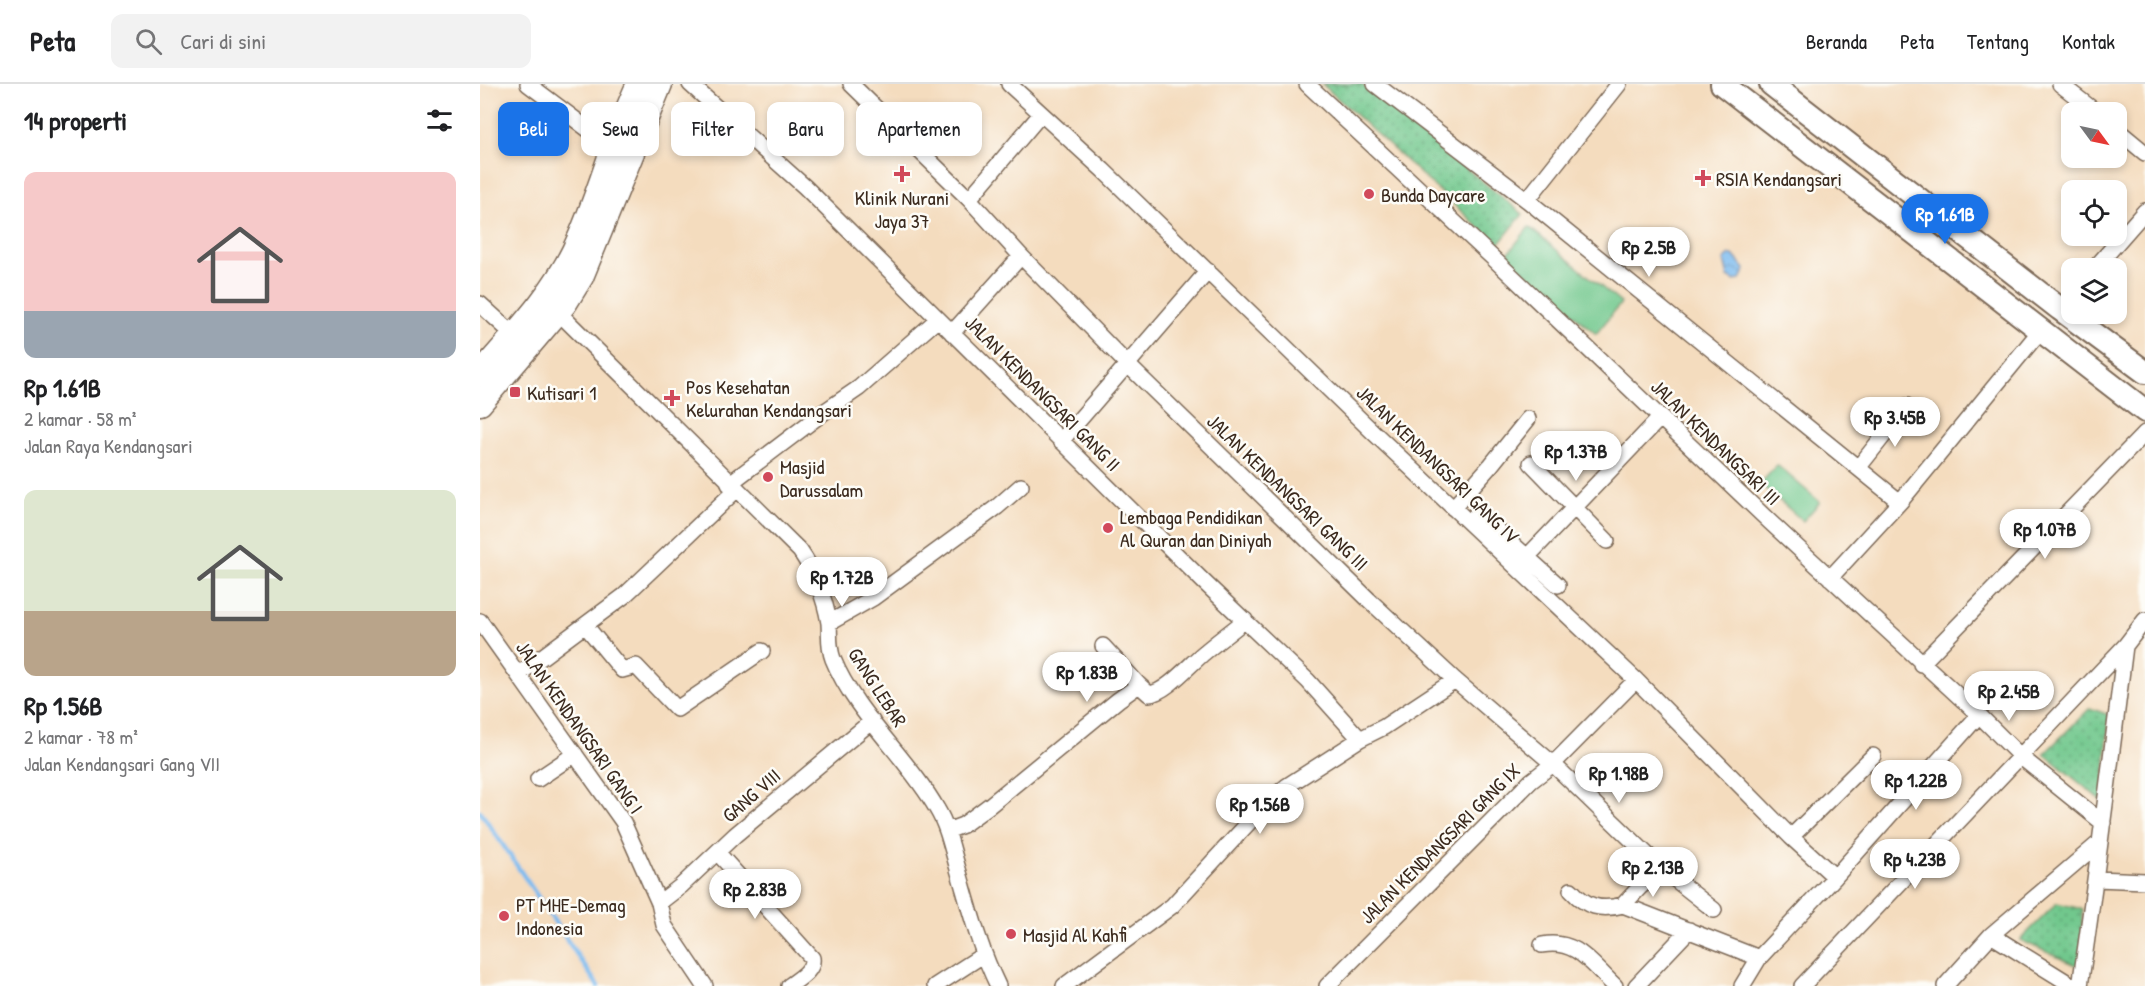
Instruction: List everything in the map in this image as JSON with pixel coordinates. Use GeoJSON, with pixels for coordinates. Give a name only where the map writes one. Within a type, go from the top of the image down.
{"type":"FeatureCollection","features":[{"type":"Feature","properties":{"kind":"main road"},"geometry":{"type":"LineString","coordinates":[[631,102],[639,84]]}},
{"type":"Feature","properties":{"kind":"main road"},"geometry":{"type":"LineString","coordinates":[[480,403],[558,312],[581,277],[660,84]]}},
{"type":"Feature","properties":{"kind":"main road"},"geometry":{"type":"LineString","coordinates":[[1722,84],[2145,411]]}},
{"type":"Feature","properties":{"kind":"main road"},"geometry":{"type":"LineString","coordinates":[[1771,84],[1910,192],[2061,298]]}},
{"type":"Feature","properties":{"kind":"main road"},"geometry":{"type":"LineString","coordinates":[[480,375],[511,333],[545,299],[575,249],[607,156]]}},
{"type":"Feature","properties":{"kind":"main road"},"geometry":{"type":"LineString","coordinates":[[1892,215],[1910,192]]}},
{"type":"Feature","properties":{"kind":"main road"},"geometry":{"type":"LineString","coordinates":[[2091,324],[2145,372]]}},
{"type":"Feature","properties":{"kind":"street"},"geometry":{"type":"LineString","coordinates":[[528,84],[581,124]]}},
{"type":"Feature","properties":{"kind":"street","name":"JALAN KENDANGSARI GANG II"},"geometry":{"type":"LineString","coordinates":[[690,84],[805,187],[1061,441],[1308,681],[1360,739]]}},
{"type":"Feature","properties":{"kind":"street","name":"JALAN KENDANGSARI GANG III"},"geometry":{"type":"LineString","coordinates":[[851,84],[969,199],[1021,256],[1128,365],[1369,600],[1455,680],[1553,764],[1662,869],[1714,910]]}},
{"type":"Feature","properties":{"kind":"street","name":"JALAN KENDANGSARI GANG IV"},"geometry":{"type":"LineString","coordinates":[[1009,84],[1636,681],[1791,837],[1835,877]]}},
{"type":"Feature","properties":{"kind":"street","name":"JALAN KENDANGSARI III"},"geometry":{"type":"LineString","coordinates":[[1307,84],[1830,579],[1979,715],[2020,757],[2103,823]]}},
{"type":"Feature","properties":{"kind":"street"},"geometry":{"type":"LineString","coordinates":[[1375,84],[1527,200],[1900,502]]}},
{"type":"Feature","properties":{"kind":"street"},"geometry":{"type":"LineString","coordinates":[[1527,200],[1619,84]]}},
{"type":"Feature","properties":{"kind":"street"},"geometry":{"type":"LineString","coordinates":[[2060,84],[2083,102]]}},
{"type":"Feature","properties":{"kind":"street"},"geometry":{"type":"LineString","coordinates":[[969,199],[1041,114]]}},
{"type":"Feature","properties":{"kind":"street"},"geometry":{"type":"LineString","coordinates":[[2127,138],[2139,148],[2145,131]]}},
{"type":"Feature","properties":{"kind":"street"},"geometry":{"type":"LineString","coordinates":[[2104,258],[2145,212]]}},
{"type":"Feature","properties":{"kind":"street"},"geometry":{"type":"LineString","coordinates":[[952,333],[1021,256]]}},
{"type":"Feature","properties":{"kind":"street"},"geometry":{"type":"LineString","coordinates":[[1061,441],[1208,271]]}},
{"type":"Feature","properties":{"kind":"street"},"geometry":{"type":"LineString","coordinates":[[485,309],[511,333]]}},
{"type":"Feature","properties":{"kind":"street","name":"GANG LEBAR"},"geometry":{"type":"LineString","coordinates":[[558,312],[732,487],[800,551],[811,567],[829,623],[828,640],[832,657],[850,690],[924,787],[938,810],[947,831],[983,955],[998,986]]}},
{"type":"Feature","properties":{"kind":"street"},"geometry":{"type":"LineString","coordinates":[[519,674],[624,596],[732,487],[814,418],[859,388],[938,319]]}},
{"type":"Feature","properties":{"kind":"street"},"geometry":{"type":"LineString","coordinates":[[1830,579],[1900,502],[2040,331]]}},
{"type":"Feature","properties":{"kind":"street"},"geometry":{"type":"LineString","coordinates":[[1858,468],[1907,406]]}},
{"type":"Feature","properties":{"kind":"street"},"geometry":{"type":"LineString","coordinates":[[1526,558],[1660,418]]}},
{"type":"Feature","properties":{"kind":"street"},"geometry":{"type":"LineString","coordinates":[[1453,508],[1528,419]]}},
{"type":"Feature","properties":{"kind":"street"},"geometry":{"type":"LineString","coordinates":[[1921,664],[2145,433]]}},
{"type":"Feature","properties":{"kind":"street"},"geometry":{"type":"LineString","coordinates":[[1531,463],[1607,541]]}},
{"type":"Feature","properties":{"kind":"street"},"geometry":{"type":"LineString","coordinates":[[829,623],[873,598],[997,507],[1021,486]]}},
{"type":"Feature","properties":{"kind":"street"},"geometry":{"type":"LineString","coordinates":[[1477,512],[1558,585]]}},
{"type":"Feature","properties":{"kind":"street"},"geometry":{"type":"LineString","coordinates":[[1103,646],[1139,685],[1149,694],[1155,693],[1245,620]]}},
{"type":"Feature","properties":{"kind":"street"},"geometry":{"type":"LineString","coordinates":[[1802,986],[2125,646],[2145,620]]}},
{"type":"Feature","properties":{"kind":"street","name":"JALAN KENDANGSARI GANG I"},"geometry":{"type":"LineString","coordinates":[[480,621],[623,822],[659,903],[664,925],[705,986]]}},
{"type":"Feature","properties":{"kind":"street"},"geometry":{"type":"LineString","coordinates":[[585,625],[622,670],[636,666],[677,709],[762,651]]}},
{"type":"Feature","properties":{"kind":"street"},"geometry":{"type":"LineString","coordinates":[[2080,986],[2097,879],[2125,646]]}},
{"type":"Feature","properties":{"kind":"street"},"geometry":{"type":"LineString","coordinates":[[1064,986],[1172,906],[1277,794],[1455,680]]}},
{"type":"Feature","properties":{"kind":"street","name":"JALAN KENDANGSARI GANG IX"},"geometry":{"type":"LineString","coordinates":[[1326,986],[1531,781],[1553,764],[1636,681]]}},
{"type":"Feature","properties":{"kind":"street"},"geometry":{"type":"LineString","coordinates":[[947,831],[963,825],[990,806],[1139,685]]}},
{"type":"Feature","properties":{"kind":"street"},"geometry":{"type":"LineString","coordinates":[[1742,986],[1759,958],[1835,877],[1979,715]]}},
{"type":"Feature","properties":{"kind":"street","name":"GANG VIII"},"geometry":{"type":"LineString","coordinates":[[659,903],[872,721]]}},
{"type":"Feature","properties":{"kind":"street"},"geometry":{"type":"LineString","coordinates":[[538,778],[574,754]]}},
{"type":"Feature","properties":{"kind":"street"},"geometry":{"type":"LineString","coordinates":[[1791,837],[1873,756]]}},
{"type":"Feature","properties":{"kind":"street"},"geometry":{"type":"LineString","coordinates":[[1945,986],[1991,935],[2100,842]]}},
{"type":"Feature","properties":{"kind":"street"},"geometry":{"type":"LineString","coordinates":[[717,852],[812,958],[813,963],[810,969],[789,986]]}},
{"type":"Feature","properties":{"kind":"street"},"geometry":{"type":"LineString","coordinates":[[1571,890],[1591,907],[1614,908],[1623,905],[1662,869]]}},
{"type":"Feature","properties":{"kind":"street"},"geometry":{"type":"LineString","coordinates":[[2097,879],[2145,880]]}},
{"type":"Feature","properties":{"kind":"street"},"geometry":{"type":"LineString","coordinates":[[1623,905],[1759,958]]}},
{"type":"Feature","properties":{"kind":"street"},"geometry":{"type":"LineString","coordinates":[[1636,986],[1689,930]]}},
{"type":"Feature","properties":{"kind":"street"},"geometry":{"type":"LineString","coordinates":[[1991,935],[2073,986]]}},
{"type":"Feature","properties":{"kind":"street"},"geometry":{"type":"LineString","coordinates":[[1542,945],[1555,942],[1580,952],[1607,983]]}},
{"type":"Feature","properties":{"kind":"street"},"geometry":{"type":"LineString","coordinates":[[935,986],[983,955]]}},
{"type":"Feature","properties":{"kind":"green space"},"geometry":{"type":"Polygon","coordinates":[[[1322,84],[1361,84],[1523,214],[1498,245],[1322,84]]]}},
{"type":"Feature","properties":{"kind":"green space"},"geometry":{"type":"Polygon","coordinates":[[[1529,227],[1621,303],[1596,334],[1506,256],[1529,227]]]}},
{"type":"Feature","properties":{"kind":"green space"},"geometry":{"type":"Polygon","coordinates":[[[1777,465],[1820,502],[1803,521],[1760,484],[1777,465]]]}},
{"type":"Feature","properties":{"kind":"green space"},"geometry":{"type":"Polygon","coordinates":[[[2090,708],[2109,715],[2103,802],[2044,754],[2090,708]]]}},
{"type":"Feature","properties":{"kind":"green space"},"geometry":{"type":"Polygon","coordinates":[[[2057,903],[2082,909],[2082,968],[2020,940],[2057,903]]]}},
{"type":"Feature","properties":{"kind":"water"},"geometry":{"type":"Polygon","coordinates":[[[1733,255],[1745,269],[1742,277],[1735,281],[1728,277],[1724,260],[1733,255]]]}},
{"type":"Feature","properties":{"kind":"waterway"},"geometry":{"type":"LineString","coordinates":[[480,811],[598,986]]}},
{"type":"Feature","properties":{"kind":"place","name":"Klinik Nurani Jaya 37"},"geometry":{"type":"Point","coordinates":[902,174]}},
{"type":"Feature","properties":{"kind":"place","name":"RSIA Kendangsari"},"geometry":{"type":"Point","coordinates":[1703,178]}},
{"type":"Feature","properties":{"kind":"place","name":"Bunda Daycare"},"geometry":{"type":"Point","coordinates":[1369,194]}},
{"type":"Feature","properties":{"kind":"place","name":"Kutisari 1"},"geometry":{"type":"Point","coordinates":[515,392]}},
{"type":"Feature","properties":{"kind":"place","name":"Pos Kesehatan Kelurahan Kendangsari"},"geometry":{"type":"Point","coordinates":[672,398]}},
{"type":"Feature","properties":{"kind":"place","name":"Masjid Darussalam"},"geometry":{"type":"Point","coordinates":[768,477]}},
{"type":"Feature","properties":{"kind":"place","name":"Lembaga Pendidikan Al Quran dan Diniyah"},"geometry":{"type":"Point","coordinates":[1108,528]}},
{"type":"Feature","properties":{"kind":"place","name":"PT MHE-Demag Indonesia"},"geometry":{"type":"Point","coordinates":[504,916]}},
{"type":"Feature","properties":{"kind":"place","name":"Masjid Al Kahfi"},"geometry":{"type":"Point","coordinates":[1011,934]}}]}
